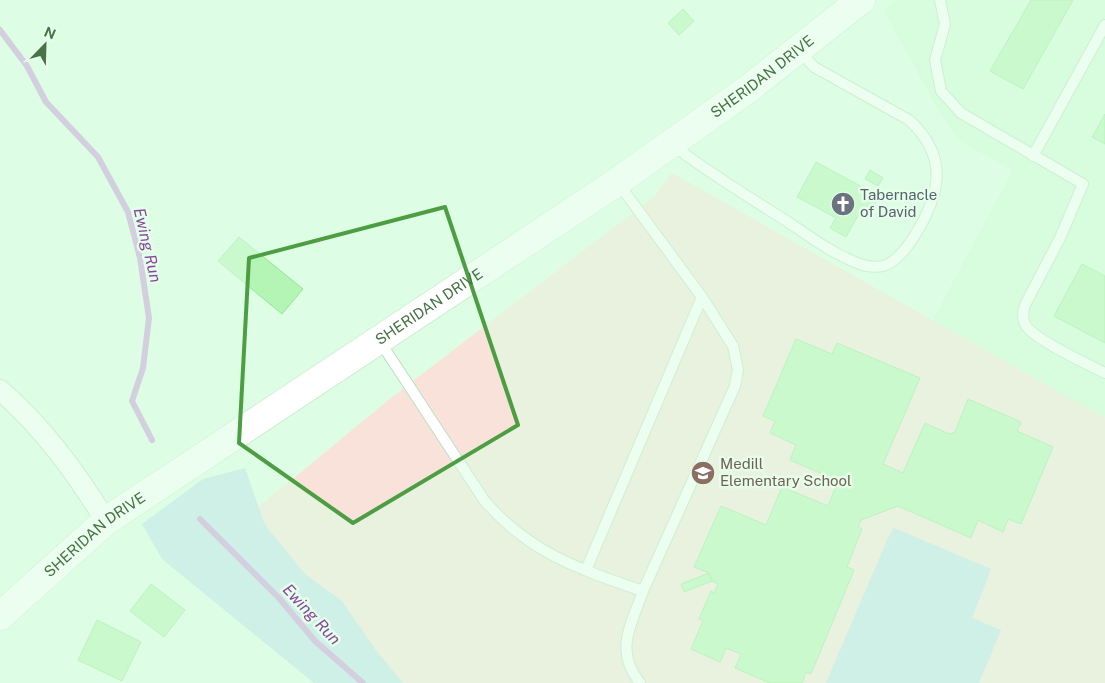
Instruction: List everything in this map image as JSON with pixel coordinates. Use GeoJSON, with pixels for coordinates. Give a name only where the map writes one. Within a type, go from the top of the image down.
{"type":"FeatureCollection","features":[{"type":"Feature","properties":{"kind":"street","name":"SHERIDAN DRIVE"},"geometry":{"type":"LineString","coordinates":[[3,606],[106,521],[617,182],[748,89],[798,48],[862,0]]}},
{"type":"Feature","properties":{"kind":"street"},"geometry":{"type":"LineString","coordinates":[[0,390],[37,426],[58,451],[106,521]]}},
{"type":"Feature","properties":{"kind":"lane"},"geometry":{"type":"LineString","coordinates":[[940,0],[945,24],[935,60],[941,91],[961,113],[1083,184],[1060,238],[1025,305],[1023,314],[1025,325],[1036,337],[1105,373]]}},
{"type":"Feature","properties":{"kind":"lane"},"geometry":{"type":"LineString","coordinates":[[1033,156],[1105,25]]}},
{"type":"Feature","properties":{"kind":"lane"},"geometry":{"type":"LineString","coordinates":[[671,144],[827,249],[862,265],[876,267],[886,265],[897,258],[922,221],[933,197],[938,175],[934,153],[922,131],[909,120],[814,67],[798,48]]}},
{"type":"Feature","properties":{"kind":"lane"},"geometry":{"type":"LineString","coordinates":[[617,182],[702,297],[733,346],[738,370],[735,386],[644,591],[626,648],[626,659],[630,670],[640,683]]}},
{"type":"Feature","properties":{"kind":"lane"},"geometry":{"type":"LineString","coordinates":[[586,570],[702,297]]}},
{"type":"Feature","properties":{"kind":"lane"},"geometry":{"type":"LineString","coordinates":[[378,339],[484,500],[499,518],[514,532],[542,551],[586,570],[644,591]]}},
{"type":"Feature","properties":{"kind":"highlighted area"},"geometry":{"type":"Polygon","coordinates":[[[445,207],[518,425],[353,523],[239,443],[249,258],[445,207]]]}},
{"type":"Feature","properties":{"kind":"shaded area"},"geometry":{"type":"Polygon","coordinates":[[[897,0],[1105,0],[1105,418],[933,320],[1013,170],[958,140],[939,111],[884,11],[897,0]]]}},
{"type":"Feature","properties":{"kind":"shaded area","name":"Medill Elementary School"},"geometry":{"type":"Polygon","coordinates":[[[672,173],[1105,418],[1105,683],[384,683],[233,528],[396,394],[655,196],[672,173]]]}},
{"type":"Feature","properties":{"kind":"shaded area"},"geometry":{"type":"Polygon","coordinates":[[[245,468],[265,525],[305,574],[342,601],[375,649],[403,683],[314,683],[162,559],[142,524],[203,479],[245,468]]]}},
{"type":"Feature","properties":{"kind":"shaded area"},"geometry":{"type":"Polygon","coordinates":[[[894,528],[991,569],[972,618],[1001,630],[979,683],[826,683],[894,528]]]}},
{"type":"Feature","properties":{"kind":"building"},"geometry":{"type":"Polygon","coordinates":[[[1031,0],[1073,0],[1023,89],[990,71],[1031,0]]]}},
{"type":"Feature","properties":{"kind":"building"},"geometry":{"type":"Polygon","coordinates":[[[683,9],[694,21],[679,35],[668,23],[683,9]]]}},
{"type":"Feature","properties":{"kind":"building"},"geometry":{"type":"Polygon","coordinates":[[[1105,114],[1105,144],[1092,137],[1105,114]]]}},
{"type":"Feature","properties":{"kind":"building","name":"Tabernacle of David"},"geometry":{"type":"Polygon","coordinates":[[[816,162],[879,196],[868,217],[860,212],[846,237],[830,228],[836,218],[797,197],[816,162]]]}},
{"type":"Feature","properties":{"kind":"building"},"geometry":{"type":"Polygon","coordinates":[[[870,170],[883,178],[878,186],[865,179],[870,170]]]}},
{"type":"Feature","properties":{"kind":"building"},"geometry":{"type":"Polygon","coordinates":[[[239,237],[303,289],[282,314],[218,261],[239,237]]]}},
{"type":"Feature","properties":{"kind":"building"},"geometry":{"type":"Polygon","coordinates":[[[1082,264],[1105,276],[1105,343],[1054,316],[1082,264]]]}},
{"type":"Feature","properties":{"kind":"building"},"geometry":{"type":"Polygon","coordinates":[[[796,339],[832,354],[837,343],[920,378],[883,464],[903,473],[925,423],[949,434],[955,432],[968,399],[1021,422],[1017,431],[1053,447],[1021,524],[1008,519],[1003,532],[978,520],[971,538],[898,506],[861,520],[858,527],[862,529],[847,567],[854,570],[811,674],[806,672],[802,683],[770,683],[735,668],[741,654],[726,648],[720,662],[691,649],[703,621],[699,619],[711,591],[714,593],[718,584],[712,581],[709,573],[694,567],[721,506],[766,525],[782,487],[828,506],[838,481],[790,460],[796,445],[770,433],[775,421],[763,416],[796,339]]]}},
{"type":"Feature","properties":{"kind":"building"},"geometry":{"type":"Polygon","coordinates":[[[709,573],[712,581],[684,592],[681,584],[709,573]]]}},
{"type":"Feature","properties":{"kind":"building"},"geometry":{"type":"Polygon","coordinates":[[[151,584],[185,610],[164,637],[130,611],[151,584]]]}},
{"type":"Feature","properties":{"kind":"building"},"geometry":{"type":"Polygon","coordinates":[[[97,620],[141,642],[122,681],[78,660],[97,620]]]}},
{"type":"Feature","properties":{"kind":"waterway","name":"Ewing Run"},"geometry":{"type":"LineString","coordinates":[[0,30],[27,66],[46,102],[98,157],[128,212],[140,258],[149,318],[143,368],[132,401],[152,440]]}},
{"type":"Feature","properties":{"kind":"waterway","name":"Ewing Run"},"geometry":{"type":"LineString","coordinates":[[200,519],[279,598],[315,641],[363,683]]}},
{"type":"Feature","properties":{"kind":"place","name":"Tabernacle of David"},"geometry":{"type":"Point","coordinates":[843,204]}},
{"type":"Feature","properties":{"kind":"place","name":"Medill Elementary School"},"geometry":{"type":"Point","coordinates":[703,473]}}]}
